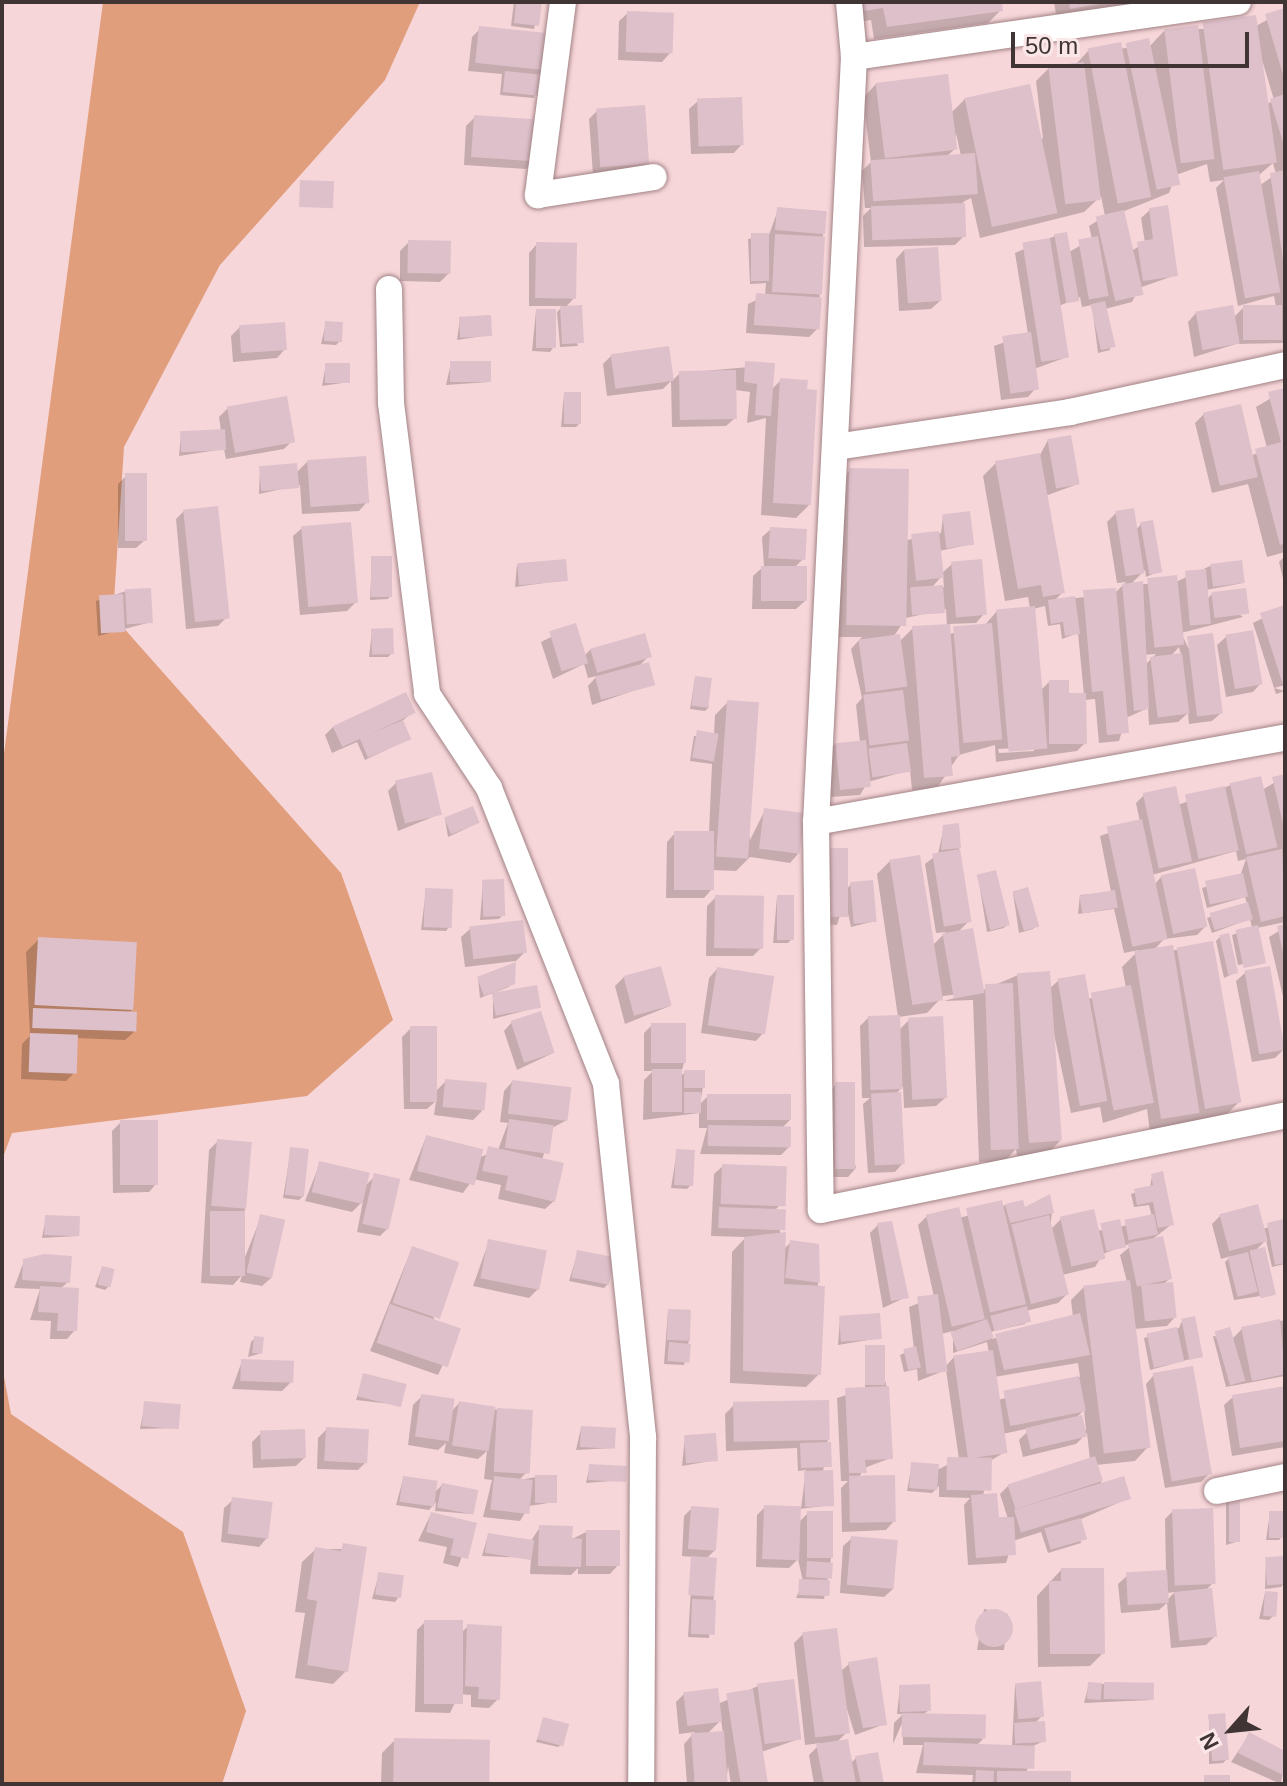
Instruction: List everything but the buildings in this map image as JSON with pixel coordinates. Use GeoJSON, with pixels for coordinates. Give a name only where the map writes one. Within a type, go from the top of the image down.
{"type":"FeatureCollection","features":[{"type":"Feature","properties":{"kind":"street"},"geometry":{"type":"LineString","coordinates":[[563,2],[538,195],[654,177]]}},
{"type":"Feature","properties":{"kind":"street"},"geometry":{"type":"LineString","coordinates":[[849,2],[854,57],[816,822],[821,1210],[1285,1116]]}},
{"type":"Feature","properties":{"kind":"street"},"geometry":{"type":"LineString","coordinates":[[854,57],[1238,2]]}},
{"type":"Feature","properties":{"kind":"street"},"geometry":{"type":"LineString","coordinates":[[389,289],[391,403],[427,694],[489,788],[606,1084],[643,1437],[641,1784]]}},
{"type":"Feature","properties":{"kind":"street"},"geometry":{"type":"LineString","coordinates":[[836,447],[1070,412],[1285,365]]}},
{"type":"Feature","properties":{"kind":"street"},"geometry":{"type":"LineString","coordinates":[[816,822],[1285,738]]}},
{"type":"Feature","properties":{"kind":"street"},"geometry":{"type":"LineString","coordinates":[[1217,1491],[1285,1477]]}},
{"type":"Feature","properties":{"kind":"shaded area"},"geometry":{"type":"Polygon","coordinates":[[[103,2],[420,2],[385,80],[220,265],[124,447],[113,616],[341,873],[393,1020],[307,1096],[12,1133],[2,1160],[2,769],[103,2]]]}},
{"type":"Feature","properties":{"kind":"shaded area"},"geometry":{"type":"Polygon","coordinates":[[[2,1366],[11,1414],[183,1532],[246,1711],[222,1784],[2,1784],[2,1366]]]}}]}
